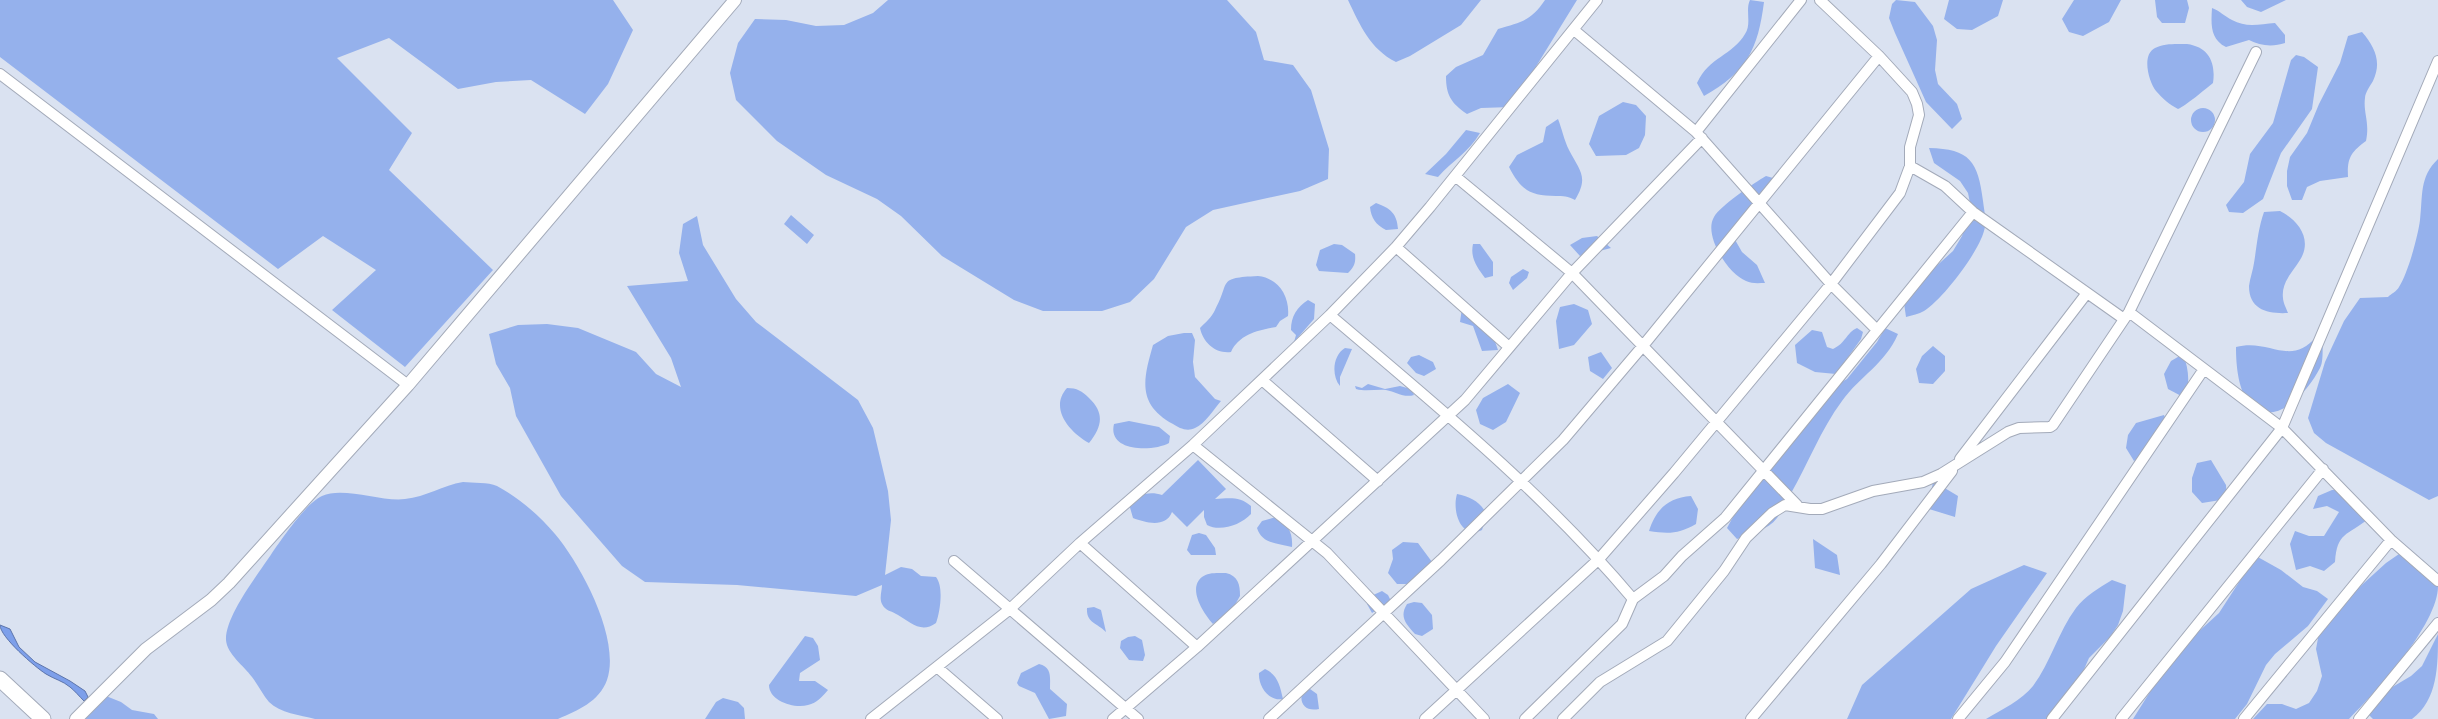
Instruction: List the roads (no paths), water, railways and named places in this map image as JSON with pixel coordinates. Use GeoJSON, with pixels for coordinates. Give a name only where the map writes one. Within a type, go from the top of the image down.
{"type":"FeatureCollection","features":[{"type":"Feature","properties":{"kind":"main road"},"geometry":{"type":"LineString","coordinates":[[0,679],[43,719]]}},
{"type":"Feature","properties":{"kind":"street"},"geometry":{"type":"LineString","coordinates":[[76,719],[146,649],[211,600],[229,583],[408,385],[735,0]]}},
{"type":"Feature","properties":{"kind":"street"},"geometry":{"type":"LineString","coordinates":[[871,719],[938,668],[1010,609],[1080,543],[1193,445],[1330,315],[1396,248],[1598,0]]}},
{"type":"Feature","properties":{"kind":"street"},"geometry":{"type":"LineString","coordinates":[[1113,719],[1197,647],[1465,400],[1572,273],[1699,135],[1801,0]]}},
{"type":"Feature","properties":{"kind":"street"},"geometry":{"type":"LineString","coordinates":[[1425,719],[1599,559],[1831,284],[1894,202],[1906,181],[1910,166],[1910,147],[1919,115],[1912,92],[1879,56],[1820,0]]}},
{"type":"Feature","properties":{"kind":"street"},"geometry":{"type":"LineString","coordinates":[[1574,30],[1699,135],[1831,284],[1877,330]]}},
{"type":"Feature","properties":{"kind":"street"},"geometry":{"type":"LineString","coordinates":[[1563,719],[1600,682],[1666,641],[1724,571],[1746,538],[1772,513],[1785,505],[1822,509],[1873,491],[1923,482],[2008,432],[2018,428],[2053,425],[2127,316],[2256,52]]}},
{"type":"Feature","properties":{"kind":"street"},"geometry":{"type":"LineString","coordinates":[[1269,719],[1384,613],[1563,440],[1642,347],[1879,56]]}},
{"type":"Feature","properties":{"kind":"street"},"geometry":{"type":"LineString","coordinates":[[2052,719],[2282,428],[2438,61]]}},
{"type":"Feature","properties":{"kind":"street"},"geometry":{"type":"LineString","coordinates":[[0,74],[408,385]]}},
{"type":"Feature","properties":{"kind":"street"},"geometry":{"type":"LineString","coordinates":[[1910,166],[1945,186],[1973,212],[2087,293],[2127,316],[2204,369],[2282,428],[2391,540],[2438,581]]}},
{"type":"Feature","properties":{"kind":"street"},"geometry":{"type":"LineString","coordinates":[[1455,176],[1572,273],[1797,506]]}},
{"type":"Feature","properties":{"kind":"street"},"geometry":{"type":"LineString","coordinates":[[1525,719],[1622,624],[1633,599],[1664,576],[1682,556],[1725,518],[1973,212]]}},
{"type":"Feature","properties":{"kind":"street"},"geometry":{"type":"LineString","coordinates":[[1396,248],[1509,347]]}},
{"type":"Feature","properties":{"kind":"street"},"geometry":{"type":"LineString","coordinates":[[1751,719],[1882,564],[2087,293]]}},
{"type":"Feature","properties":{"kind":"street"},"geometry":{"type":"LineString","coordinates":[[1330,315],[1448,416],[1520,482],[1599,559],[1633,599]]}},
{"type":"Feature","properties":{"kind":"street"},"geometry":{"type":"LineString","coordinates":[[1958,719],[2005,662],[2204,369]]}},
{"type":"Feature","properties":{"kind":"street"},"geometry":{"type":"LineString","coordinates":[[1262,380],[1378,481]]}},
{"type":"Feature","properties":{"kind":"street"},"geometry":{"type":"LineString","coordinates":[[1193,445],[1327,553],[1458,689],[1484,719]]}},
{"type":"Feature","properties":{"kind":"street"},"geometry":{"type":"LineString","coordinates":[[2120,719],[2323,469]]}},
{"type":"Feature","properties":{"kind":"street"},"geometry":{"type":"LineString","coordinates":[[2244,719],[2391,540]]}},
{"type":"Feature","properties":{"kind":"street"},"geometry":{"type":"LineString","coordinates":[[1080,543],[1197,647]]}},
{"type":"Feature","properties":{"kind":"street"},"geometry":{"type":"LineString","coordinates":[[954,561],[1138,719]]}},
{"type":"Feature","properties":{"kind":"street"},"geometry":{"type":"LineString","coordinates":[[2359,719],[2438,623]]}},
{"type":"Feature","properties":{"kind":"street"},"geometry":{"type":"LineString","coordinates":[[938,668],[997,719]]}}]}
